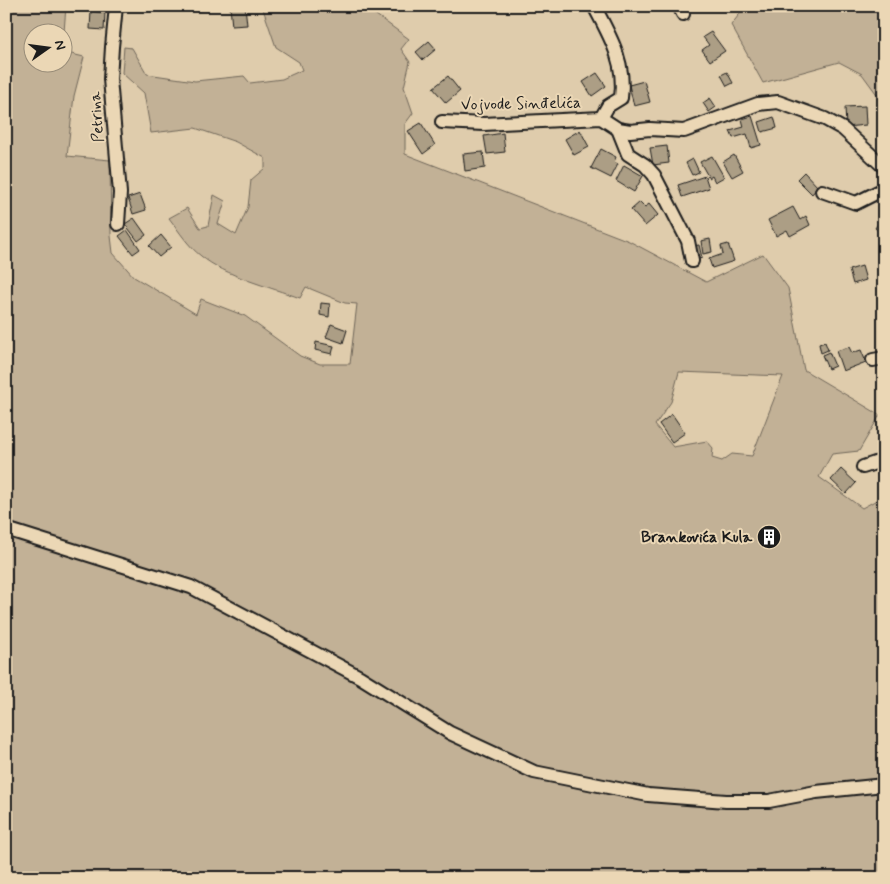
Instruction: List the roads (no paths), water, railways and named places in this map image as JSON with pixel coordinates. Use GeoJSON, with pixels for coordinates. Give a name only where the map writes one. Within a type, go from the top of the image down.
{"type":"FeatureCollection","features":[{"type":"Feature","properties":{"kind":"street","name":"Petrina"},"geometry":{"type":"LineString","coordinates":[[116,6],[110,78],[120,193],[118,224]]}},
{"type":"Feature","properties":{"kind":"street","name":"Vojvode Sinđelića"},"geometry":{"type":"LineString","coordinates":[[594,6],[611,39],[622,69],[623,88],[621,98],[608,106],[601,118]]}},
{"type":"Feature","properties":{"kind":"street"},"geometry":{"type":"LineString","coordinates":[[618,129],[630,131],[650,129],[684,131],[750,106],[778,102],[826,119],[842,129],[884,167]]}},
{"type":"Feature","properties":{"kind":"street","name":"Vojvode Sinđelića"},"geometry":{"type":"LineString","coordinates":[[442,122],[484,124],[601,118],[618,129]]}},
{"type":"Feature","properties":{"kind":"street"},"geometry":{"type":"LineString","coordinates":[[618,129],[628,154],[645,165],[654,175],[688,241],[692,261]]}},
{"type":"Feature","properties":{"kind":"street"},"geometry":{"type":"LineString","coordinates":[[822,191],[856,204],[884,189]]}},
{"type":"Feature","properties":{"kind":"street"},"geometry":{"type":"LineString","coordinates":[[863,467],[884,460]]}},
{"type":"Feature","properties":{"kind":"street"},"geometry":{"type":"LineString","coordinates":[[6,529],[191,587],[360,677],[450,733],[534,772],[648,796],[726,801],[769,801],[816,792],[884,785]]}},
{"type":"Feature","properties":{"kind":"place","name":"Brankovića Kula"},"geometry":{"type":"Point","coordinates":[769,537]}}]}
